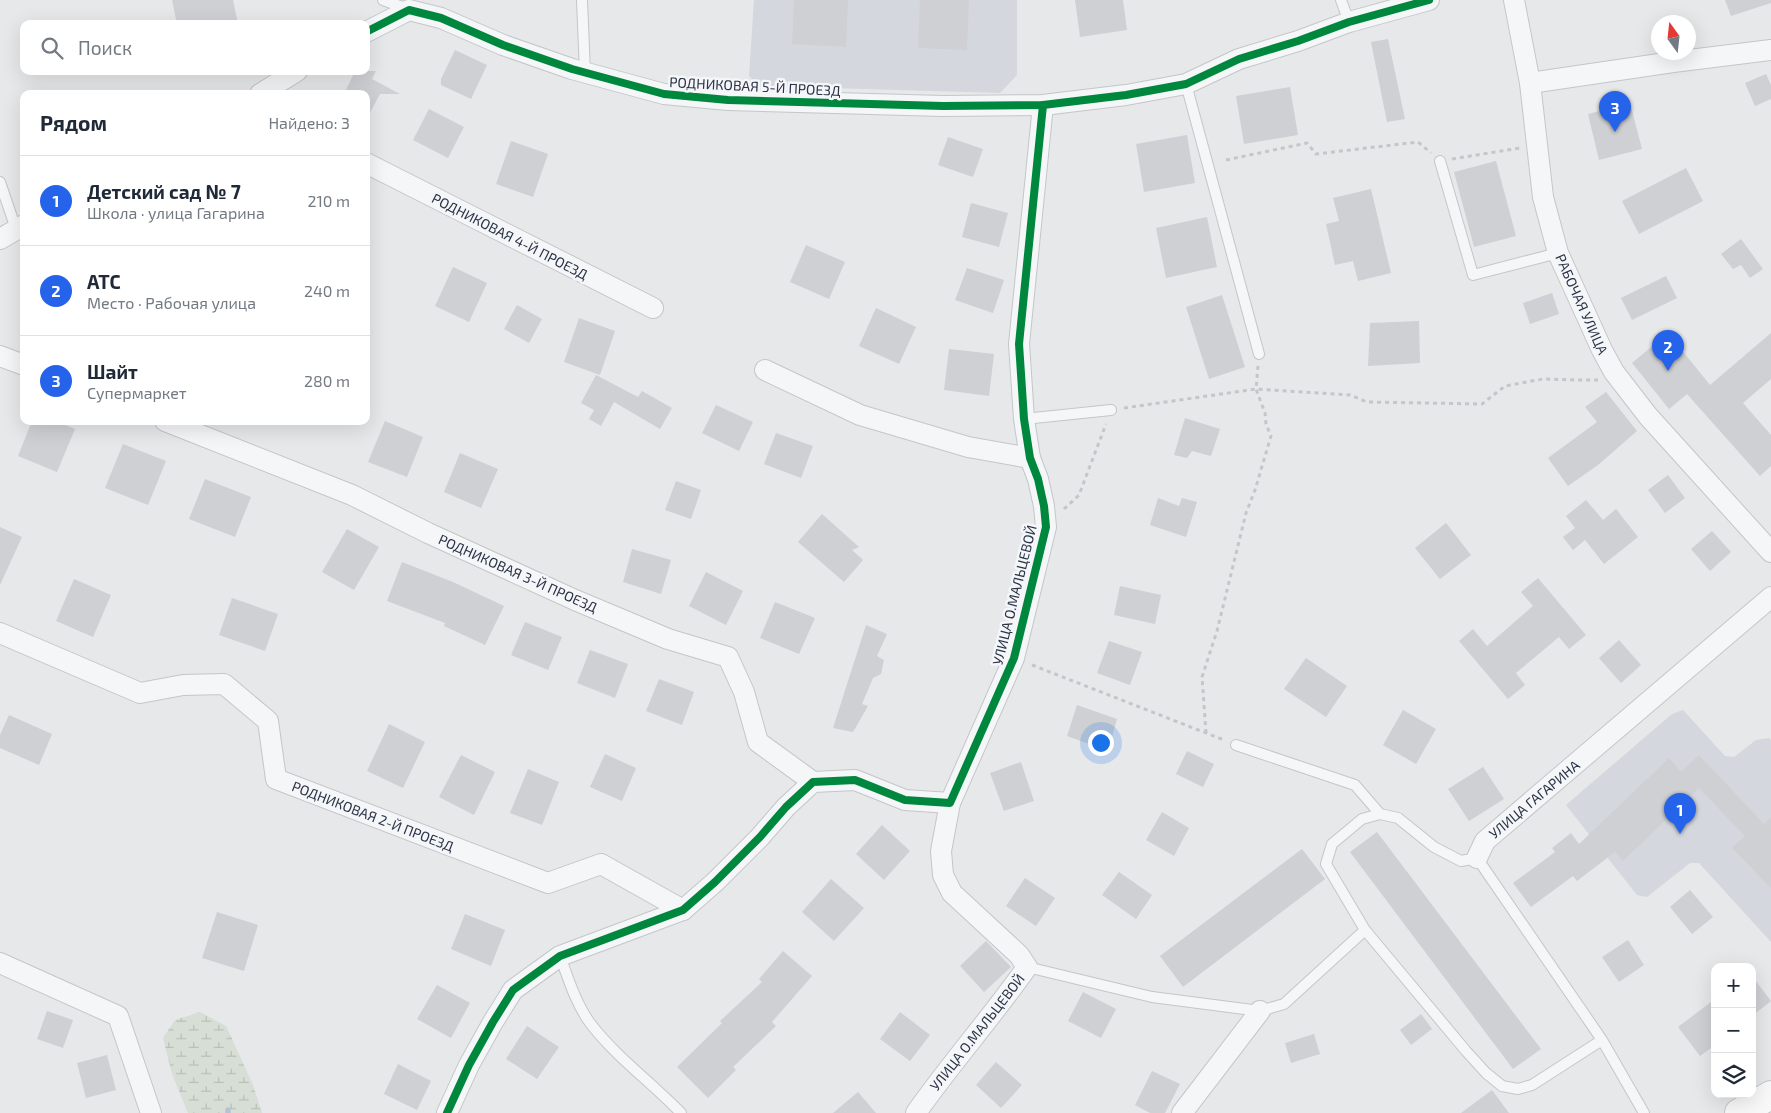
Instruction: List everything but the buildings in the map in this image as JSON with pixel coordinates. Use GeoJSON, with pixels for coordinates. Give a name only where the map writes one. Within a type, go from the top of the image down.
{"type":"FeatureCollection","features":[{"type":"Feature","properties":{"kind":"main road"},"geometry":{"type":"LineString","coordinates":[[1739,1113],[1771,1095]]}},
{"type":"Feature","properties":{"kind":"street"},"geometry":{"type":"LineString","coordinates":[[1043,105],[1126,95],[1186,84],[1240,59],[1298,41],[1349,22],[1429,0]]}},
{"type":"Feature","properties":{"kind":"street","name":"РАБОЧАЯ УЛИЦА"},"geometry":{"type":"LineString","coordinates":[[1514,0],[1530,83],[1543,197],[1558,253],[1602,350],[1614,372],[1648,416],[1771,552]]}},
{"type":"Feature","properties":{"kind":"street"},"geometry":{"type":"LineString","coordinates":[[370,30],[409,10]]}},
{"type":"Feature","properties":{"kind":"street","name":"РОДНИКОВАЯ 5-Й ПРОЕЗД"},"geometry":{"type":"LineString","coordinates":[[409,10],[441,18],[503,45],[585,73],[664,94],[728,100],[943,106],[1043,105]]}},
{"type":"Feature","properties":{"kind":"street"},"geometry":{"type":"LineString","coordinates":[[1530,83],[1771,50]]}},
{"type":"Feature","properties":{"kind":"street"},"geometry":{"type":"LineString","coordinates":[[267,90],[291,75]]}},
{"type":"Feature","properties":{"kind":"street","name":"УЛИЦА О.МАЛЬЦЕВОЙ"},"geometry":{"type":"LineString","coordinates":[[916,1113],[1027,967],[1019,955],[952,893],[943,874],[941,851],[950,803],[1014,658],[1046,527],[1044,506],[1038,479],[1030,458],[1024,420],[1018,344],[1043,105]]}},
{"type":"Feature","properties":{"kind":"street","name":"РОДНИКОВАЯ 4-Й ПРОЕЗД"},"geometry":{"type":"LineString","coordinates":[[370,165],[653,308]]}},
{"type":"Feature","properties":{"kind":"street"},"geometry":{"type":"LineString","coordinates":[[0,356],[20,364]]}},
{"type":"Feature","properties":{"kind":"street"},"geometry":{"type":"LineString","coordinates":[[765,370],[860,415],[968,447],[1030,458]]}},
{"type":"Feature","properties":{"kind":"street","name":"РОДНИКОВАЯ 3-Й ПРОЕЗД"},"geometry":{"type":"LineString","coordinates":[[176,425],[352,495],[428,533],[601,611],[668,639],[728,658],[744,692],[758,742],[813,782]]}},
{"type":"Feature","properties":{"kind":"street","name":"УЛИЦА ГАГАРИНА"},"geometry":{"type":"LineString","coordinates":[[1477,858],[1485,840],[1771,597]]}},
{"type":"Feature","properties":{"kind":"street","name":"РОДНИКОВАЯ 2-Й ПРОЕЗД"},"geometry":{"type":"LineString","coordinates":[[0,633],[140,693],[183,685],[224,684],[268,721],[276,780],[548,882],[601,864],[683,910]]}},
{"type":"Feature","properties":{"kind":"street"},"geometry":{"type":"LineString","coordinates":[[447,1113],[469,1065],[513,990],[560,956],[683,910],[722,875],[760,837],[786,807],[813,782],[855,780],[905,800],[950,803]]}},
{"type":"Feature","properties":{"kind":"street"},"geometry":{"type":"LineString","coordinates":[[0,963],[118,1016],[151,1113]]}},
{"type":"Feature","properties":{"kind":"street"},"geometry":{"type":"LineString","coordinates":[[1182,1113],[1260,1012]]}},
{"type":"Feature","properties":{"kind":"lane"},"geometry":{"type":"LineString","coordinates":[[383,0],[409,10]]}},
{"type":"Feature","properties":{"kind":"lane"},"geometry":{"type":"LineString","coordinates":[[582,0],[585,73]]}},
{"type":"Feature","properties":{"kind":"lane"},"geometry":{"type":"LineString","coordinates":[[1341,0],[1349,22]]}},
{"type":"Feature","properties":{"kind":"lane"},"geometry":{"type":"LineString","coordinates":[[1186,84],[1259,354]]}},
{"type":"Feature","properties":{"kind":"lane"},"geometry":{"type":"LineString","coordinates":[[1440,161],[1473,275],[1558,253]]}},
{"type":"Feature","properties":{"kind":"lane"},"geometry":{"type":"LineString","coordinates":[[0,182],[13,231]]}},
{"type":"Feature","properties":{"kind":"lane"},"geometry":{"type":"LineString","coordinates":[[1024,420],[1111,410]]}},
{"type":"Feature","properties":{"kind":"lane"},"geometry":{"type":"LineString","coordinates":[[1236,745],[1355,785],[1380,814]]}},
{"type":"Feature","properties":{"kind":"lane"},"geometry":{"type":"LineString","coordinates":[[1602,1040],[1532,1085],[1518,1089],[1502,1086],[1486,1073],[1365,930],[1326,864],[1332,844],[1362,819],[1380,814],[1398,818],[1434,847],[1461,861],[1477,858],[1602,1040],[1644,1113]]}},
{"type":"Feature","properties":{"kind":"lane"},"geometry":{"type":"LineString","coordinates":[[1027,967],[1152,997],[1260,1012],[1284,1004],[1365,930]]}},
{"type":"Feature","properties":{"kind":"lane"},"geometry":{"type":"LineString","coordinates":[[560,956],[569,984],[589,1021],[619,1056],[659,1090],[681,1113]]}},
{"type":"Feature","properties":{"kind":"path"},"geometry":{"type":"LineString","coordinates":[[1226,160],[1307,143],[1316,154],[1418,142],[1440,161],[1536,146]]}},
{"type":"Feature","properties":{"kind":"path"},"geometry":{"type":"LineString","coordinates":[[1206,733],[1202,677],[1217,631],[1246,513],[1271,436],[1256,389],[1259,354]]}},
{"type":"Feature","properties":{"kind":"path"},"geometry":{"type":"LineString","coordinates":[[1046,527],[1079,495],[1111,410],[1256,389],[1350,395],[1367,402],[1482,404],[1505,386],[1543,379],[1597,380],[1614,372]]}},
{"type":"Feature","properties":{"kind":"path"},"geometry":{"type":"LineString","coordinates":[[1014,658],[1236,745]]}},
{"type":"Feature","properties":{"kind":"shaded area"},"geometry":{"type":"Polygon","coordinates":[[[754,0],[1017,0],[1017,75],[1000,93],[758,86],[749,76],[754,0]]]}},
{"type":"Feature","properties":{"kind":"shaded area"},"geometry":{"type":"Polygon","coordinates":[[[1683,710],[1725,756],[1734,757],[1756,740],[1769,738],[1771,740],[1771,942],[1699,863],[1690,863],[1647,897],[1637,895],[1566,805],[1672,714],[1683,710]]]}},
{"type":"Feature","properties":{"kind":"green space"},"geometry":{"type":"Polygon","coordinates":[[[200,1012],[226,1026],[253,1085],[262,1113],[188,1113],[172,1074],[163,1038],[175,1020],[200,1012]]]}},
{"type":"Feature","properties":{"kind":"cycle path"},"geometry":{"type":"LineString","coordinates":[[370,30],[409,10],[441,18],[503,45],[572,69],[664,94],[728,100],[943,106],[1043,105],[1126,95],[1186,84],[1239,59],[1298,41],[1349,22],[1429,0]]}},
{"type":"Feature","properties":{"kind":"cycle path"},"geometry":{"type":"LineString","coordinates":[[447,1113],[469,1065],[513,990],[560,956],[683,910],[715,882],[760,837],[786,807],[813,782],[855,780],[905,800],[950,803],[1014,658],[1046,527],[1044,506],[1038,479],[1030,458],[1024,419],[1019,344],[1043,105]]}},
{"type":"Feature","properties":{"kind":"place","name":"Шайт"},"geometry":{"type":"Point","coordinates":[1615,132]}},
{"type":"Feature","properties":{"kind":"place","name":"АТС"},"geometry":{"type":"Point","coordinates":[1668,371]}},
{"type":"Feature","properties":{"kind":"place","name":"Детский сад № 7"},"geometry":{"type":"Point","coordinates":[1680,834]}}]}
